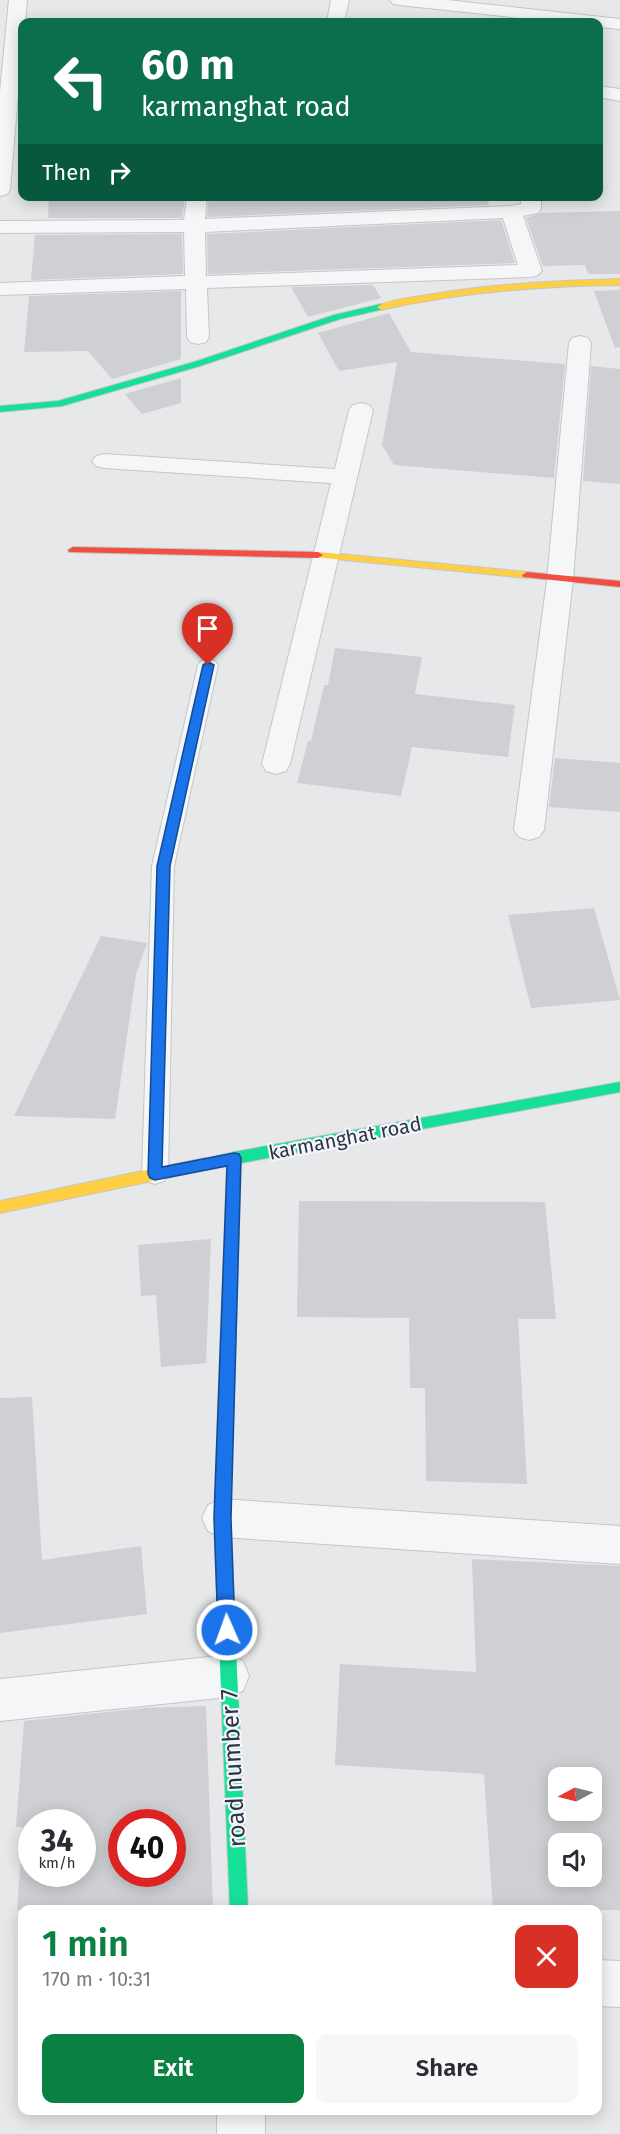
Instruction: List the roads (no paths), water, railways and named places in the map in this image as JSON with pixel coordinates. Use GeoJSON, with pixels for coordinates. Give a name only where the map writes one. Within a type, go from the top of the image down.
{"type":"FeatureCollection","features":[{"type":"Feature","properties":{"kind":"street"},"geometry":{"type":"LineString","coordinates":[[0,190],[18,44],[18,0]]}},
{"type":"Feature","properties":{"kind":"street"},"geometry":{"type":"LineString","coordinates":[[337,18],[340,0]]}},
{"type":"Feature","properties":{"kind":"street"},"geometry":{"type":"LineString","coordinates":[[399,0],[565,18]]}},
{"type":"Feature","properties":{"kind":"street"},"geometry":{"type":"LineString","coordinates":[[603,22],[620,24]]}},
{"type":"Feature","properties":{"kind":"street"},"geometry":{"type":"LineString","coordinates":[[603,92],[620,95]]}},
{"type":"Feature","properties":{"kind":"street"},"geometry":{"type":"LineString","coordinates":[[196,201],[194,226],[198,337]]}},
{"type":"Feature","properties":{"kind":"street"},"geometry":{"type":"LineString","coordinates":[[0,227],[194,226],[511,212],[531,209],[531,201]]}},
{"type":"Feature","properties":{"kind":"street"},"geometry":{"type":"LineString","coordinates":[[0,289],[531,271],[511,212]]}},
{"type":"Feature","properties":{"kind":"street"},"geometry":{"type":"LineString","coordinates":[[0,409],[59,404],[197,364],[337,317],[414,299],[478,289],[548,283],[620,282]]}},
{"type":"Feature","properties":{"kind":"street"},"geometry":{"type":"LineString","coordinates":[[529,830],[560,580],[580,342]]}},
{"type":"Feature","properties":{"kind":"street"},"geometry":{"type":"LineString","coordinates":[[276,764],[361,410]]}},
{"type":"Feature","properties":{"kind":"street"},"geometry":{"type":"LineString","coordinates":[[104,461],[345,477]]}},
{"type":"Feature","properties":{"kind":"street"},"geometry":{"type":"LineString","coordinates":[[73,550],[327,555],[560,580],[620,584]]}},
{"type":"Feature","properties":{"kind":"street","name":"karmanghat road"},"geometry":{"type":"LineString","coordinates":[[0,1207],[234,1158],[620,1087]]}},
{"type":"Feature","properties":{"kind":"street","name":"road number 7"},"geometry":{"type":"LineString","coordinates":[[234,1158],[222,1518],[239,1905]]}},
{"type":"Feature","properties":{"kind":"street"},"geometry":{"type":"LineString","coordinates":[[222,1518],[620,1545]]}},
{"type":"Feature","properties":{"kind":"street"},"geometry":{"type":"LineString","coordinates":[[0,1700],[228,1676]]}},
{"type":"Feature","properties":{"kind":"street"},"geometry":{"type":"LineString","coordinates":[[602,1983],[620,1984]]}},
{"type":"Feature","properties":{"kind":"street"},"geometry":{"type":"LineString","coordinates":[[240,2134],[241,2115]]}},
{"type":"Feature","properties":{"kind":"lane"},"geometry":{"type":"LineString","coordinates":[[155,1174],[164,866],[208,665]]}}]}
